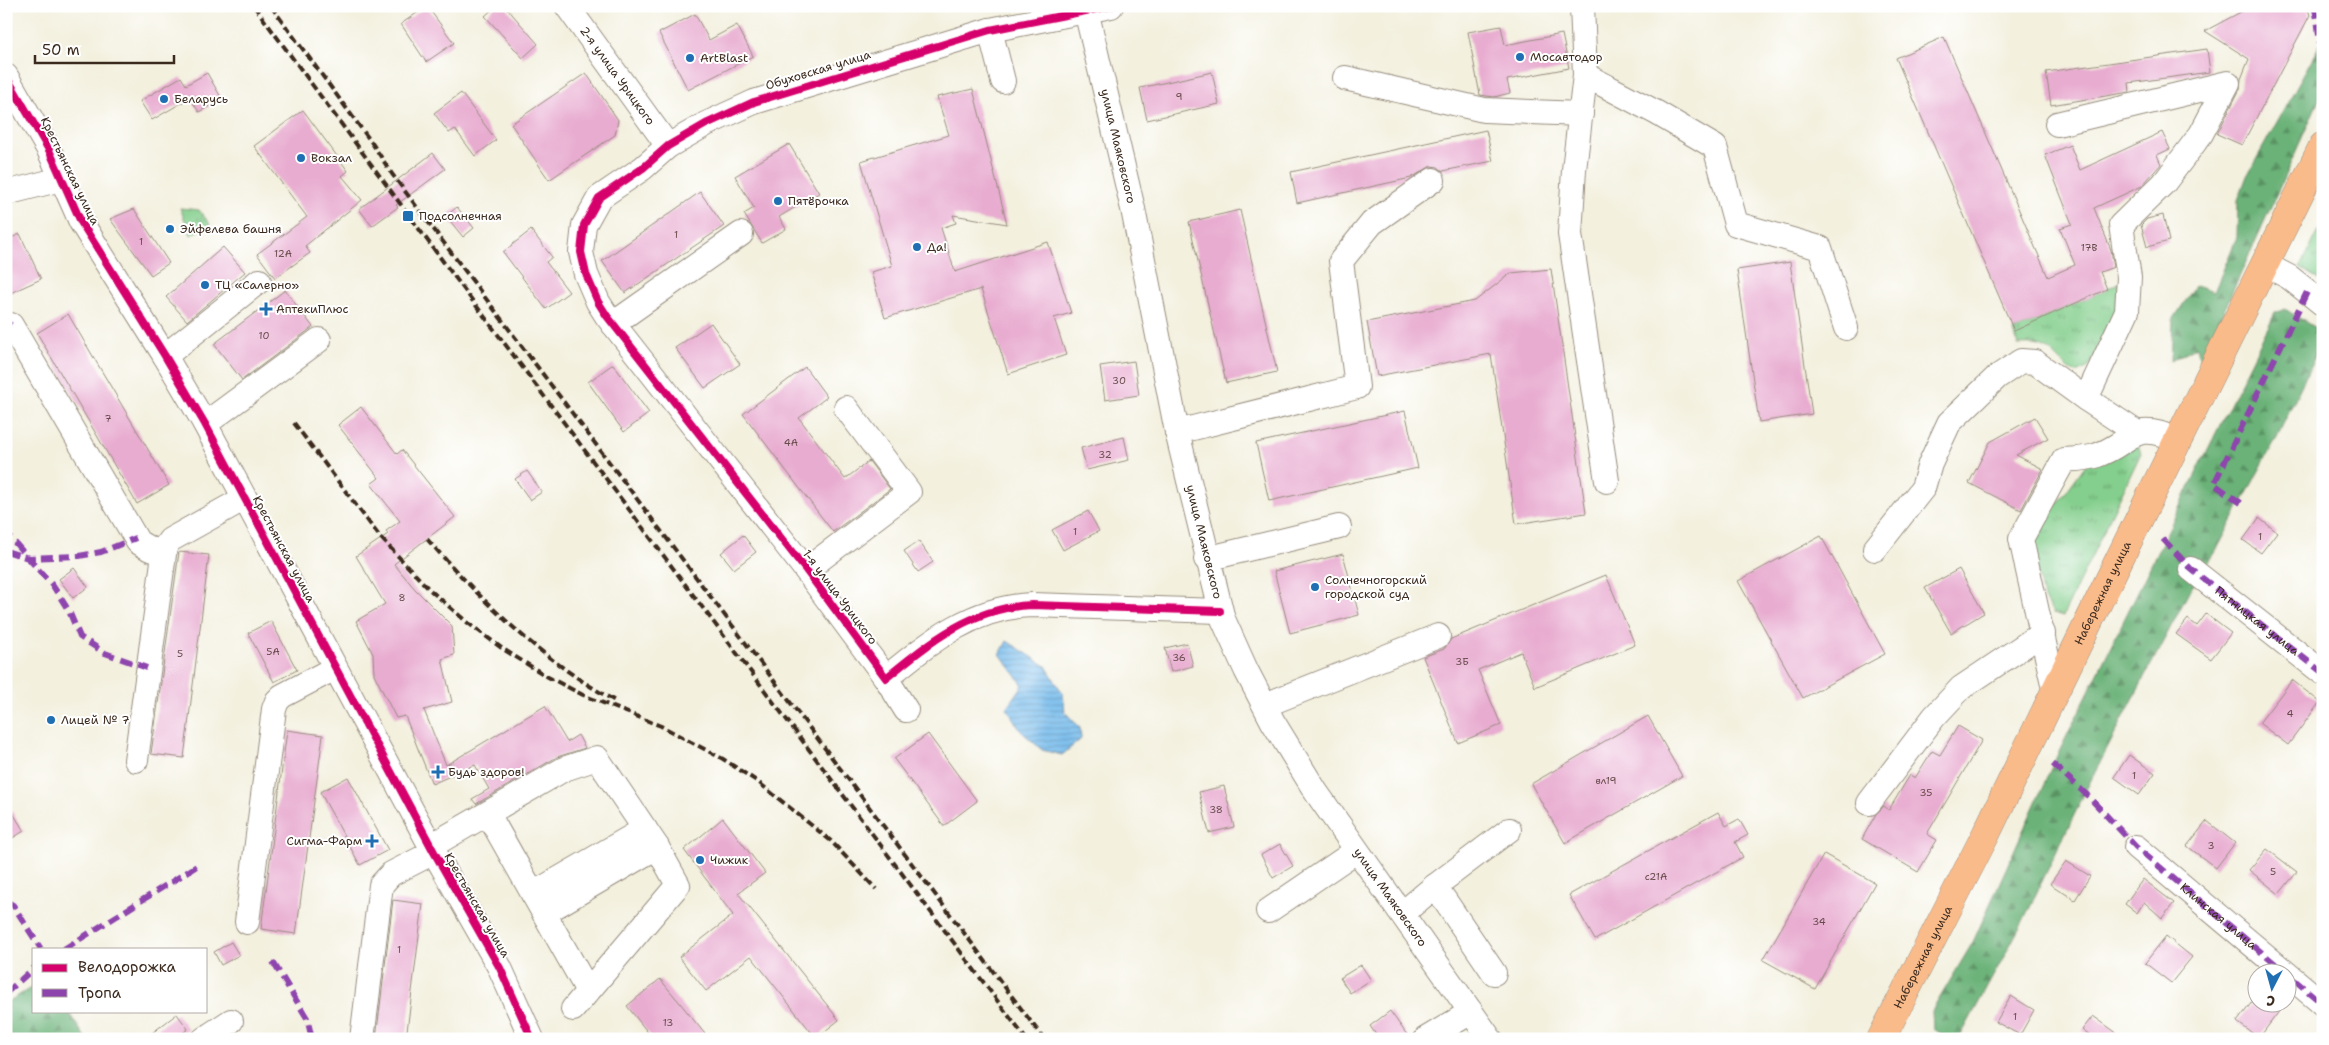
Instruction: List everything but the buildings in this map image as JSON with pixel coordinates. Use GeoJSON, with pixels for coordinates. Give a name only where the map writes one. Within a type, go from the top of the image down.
{"type":"FeatureCollection","features":[{"type":"Feature","properties":{"kind":"main road","name":"Набережная улица"},"geometry":{"type":"LineString","coordinates":[[1881,1039],[1986,834],[2177,440],[2323,146]]}},
{"type":"Feature","properties":{"kind":"street","name":"2-я улица Урицкого"},"geometry":{"type":"LineString","coordinates":[[567,6],[668,146]]}},
{"type":"Feature","properties":{"kind":"street","name":"Обуховская улица"},"geometry":{"type":"LineString","coordinates":[[581,238],[589,214],[599,198],[643,168],[668,146],[706,124],[754,102],[990,30],[1086,9],[1111,6]]}},
{"type":"Feature","properties":{"kind":"street"},"geometry":{"type":"LineString","coordinates":[[1582,6],[1585,76],[1570,234],[1606,481]]}},
{"type":"Feature","properties":{"kind":"street","name":"улица Маяковского"},"geometry":{"type":"LineString","coordinates":[[1086,9],[1133,209],[1177,432],[1206,559],[1220,610],[1246,670],[1316,792],[1490,1039]]}},
{"type":"Feature","properties":{"kind":"street"},"geometry":{"type":"LineString","coordinates":[[990,30],[1003,81]]}},
{"type":"Feature","properties":{"kind":"street","name":"Крестьянская улица"},"geometry":{"type":"LineString","coordinates":[[6,76],[49,150],[81,222],[205,424],[433,849],[500,968],[532,1039]]}},
{"type":"Feature","properties":{"kind":"street"},"geometry":{"type":"LineString","coordinates":[[1585,76],[1657,113],[1715,147],[1736,224],[1820,248],[1846,328]]}},
{"type":"Feature","properties":{"kind":"street"},"geometry":{"type":"LineString","coordinates":[[1345,78],[1484,110],[1581,114]]}},
{"type":"Feature","properties":{"kind":"street"},"geometry":{"type":"LineString","coordinates":[[2057,124],[2228,83],[2201,134],[2170,176],[2122,225],[2129,277],[2127,310],[2086,399]]}},
{"type":"Feature","properties":{"kind":"street"},"geometry":{"type":"LineString","coordinates":[[6,193],[61,179]]}},
{"type":"Feature","properties":{"kind":"street"},"geometry":{"type":"LineString","coordinates":[[1177,432],[1357,387],[1341,261],[1372,223],[1433,180]]}},
{"type":"Feature","properties":{"kind":"street"},"geometry":{"type":"LineString","coordinates":[[613,324],[741,234]]}},
{"type":"Feature","properties":{"kind":"street","name":"1-я улица Урицкого"},"geometry":{"type":"LineString","coordinates":[[581,238],[580,252],[590,287],[613,324],[806,570],[886,678],[906,710]]}},
{"type":"Feature","properties":{"kind":"street"},"geometry":{"type":"LineString","coordinates":[[2264,264],[2289,277],[2323,304]]}},
{"type":"Feature","properties":{"kind":"street"},"geometry":{"type":"LineString","coordinates":[[165,356],[258,281]]}},
{"type":"Feature","properties":{"kind":"street"},"geometry":{"type":"LineString","coordinates":[[11,325],[138,542],[150,549],[163,552]]}},
{"type":"Feature","properties":{"kind":"street"},"geometry":{"type":"LineString","coordinates":[[205,424],[319,340]]}},
{"type":"Feature","properties":{"kind":"street"},"geometry":{"type":"LineString","coordinates":[[1874,549],[1923,488],[1930,464],[1949,423],[1997,377],[2021,361],[2036,362],[2086,399],[2136,432]]}},
{"type":"Feature","properties":{"kind":"street"},"geometry":{"type":"LineString","coordinates":[[806,570],[908,492],[846,408]]}},
{"type":"Feature","properties":{"kind":"street"},"geometry":{"type":"LineString","coordinates":[[2055,693],[2021,539],[2064,460],[2095,456],[2136,432],[2159,432],[2177,440]]}},
{"type":"Feature","properties":{"kind":"street"},"geometry":{"type":"LineString","coordinates":[[136,760],[163,552],[170,540],[245,498]]}},
{"type":"Feature","properties":{"kind":"street"},"geometry":{"type":"LineString","coordinates":[[1206,559],[1339,527]]}},
{"type":"Feature","properties":{"kind":"street","name":"Пятницкая улица"},"geometry":{"type":"LineString","coordinates":[[2190,569],[2323,673]]}},
{"type":"Feature","properties":{"kind":"street"},"geometry":{"type":"LineString","coordinates":[[886,678],[955,626],[986,613],[1009,607],[1032,605],[1220,610]]}},
{"type":"Feature","properties":{"kind":"street"},"geometry":{"type":"LineString","coordinates":[[1869,803],[1934,716],[1960,688],[2043,633]]}},
{"type":"Feature","properties":{"kind":"street"},"geometry":{"type":"LineString","coordinates":[[1265,705],[1438,636]]}},
{"type":"Feature","properties":{"kind":"street"},"geometry":{"type":"LineString","coordinates":[[247,922],[274,709],[277,701],[282,696],[335,668]]}},
{"type":"Feature","properties":{"kind":"street"},"geometry":{"type":"LineString","coordinates":[[362,1039],[381,885],[391,874],[488,814],[564,769],[597,758],[651,838],[678,885],[581,1000],[539,904],[488,814]]}},
{"type":"Feature","properties":{"kind":"street"},"geometry":{"type":"LineString","coordinates":[[1403,913],[1435,886],[1509,830]]}},
{"type":"Feature","properties":{"kind":"street"},"geometry":{"type":"LineString","coordinates":[[539,904],[651,838]]}},
{"type":"Feature","properties":{"kind":"street","name":"Клинская улица"},"geometry":{"type":"LineString","coordinates":[[2136,847],[2323,1004]]}},
{"type":"Feature","properties":{"kind":"street"},"geometry":{"type":"LineString","coordinates":[[1268,911],[1356,851]]}},
{"type":"Feature","properties":{"kind":"street"},"geometry":{"type":"LineString","coordinates":[[1435,886],[1494,973]]}},
{"type":"Feature","properties":{"kind":"street"},"geometry":{"type":"LineString","coordinates":[[1426,1039],[1471,1012]]}},
{"type":"Feature","properties":{"kind":"street"},"geometry":{"type":"LineString","coordinates":[[204,1039],[231,1021]]}},
{"type":"Feature","properties":{"kind":"green space"},"geometry":{"type":"Polygon","coordinates":[[[2323,39],[2323,91],[2201,362],[2197,346],[2171,361],[2173,320],[2195,286],[2214,292],[2237,237],[2238,200],[2247,176],[2323,39]]]}},
{"type":"Feature","properties":{"kind":"green space"},"geometry":{"type":"Polygon","coordinates":[[[180,208],[199,210],[210,224],[191,235],[180,208]]]}},
{"type":"Feature","properties":{"kind":"green space"},"geometry":{"type":"Polygon","coordinates":[[[2323,222],[2323,282],[2300,268],[2323,222]]]}},
{"type":"Feature","properties":{"kind":"green space"},"geometry":{"type":"Polygon","coordinates":[[[2119,283],[2116,308],[2089,367],[2076,373],[2043,347],[2018,345],[2014,331],[2119,283]]]}},
{"type":"Feature","properties":{"kind":"green space"},"geometry":{"type":"Polygon","coordinates":[[[2285,309],[2323,333],[2323,340],[2277,437],[2215,553],[2191,588],[2091,780],[2022,923],[1959,1039],[1948,1039],[1933,1029],[1932,1011],[1973,942],[2053,764],[2275,313],[2285,309]]]}},
{"type":"Feature","properties":{"kind":"green space"},"geometry":{"type":"Polygon","coordinates":[[[2137,442],[2141,453],[2063,616],[2053,613],[2043,598],[2033,551],[2037,532],[2087,463],[2137,442]]]}},
{"type":"Feature","properties":{"kind":"green space"},"geometry":{"type":"Polygon","coordinates":[[[32,987],[32,1012],[69,1012],[86,1039],[6,1039],[6,1003],[32,987]]]}},
{"type":"Feature","properties":{"kind":"water"},"geometry":{"type":"Polygon","coordinates":[[[1007,641],[1046,666],[1063,694],[1065,712],[1080,728],[1081,739],[1062,755],[1042,750],[1020,730],[1007,708],[1023,685],[1000,654],[1007,641]]]}},
{"type":"Feature","properties":{"kind":"railway"},"geometry":{"type":"LineString","coordinates":[[254,6],[1026,1039]]}},
{"type":"Feature","properties":{"kind":"railway"},"geometry":{"type":"LineString","coordinates":[[271,6],[372,143],[392,174],[1044,1039]]}},
{"type":"Feature","properties":{"kind":"railway"},"geometry":{"type":"LineString","coordinates":[[294,423],[380,537],[429,589],[468,623],[503,649],[548,677],[583,695],[661,726],[723,759],[758,782],[831,841],[876,889]]}},
{"type":"Feature","properties":{"kind":"railway"},"geometry":{"type":"LineString","coordinates":[[427,539],[515,629],[564,668],[617,702]]}},
{"type":"Feature","properties":{"kind":"marked path"},"geometry":{"type":"LineString","coordinates":[[2314,6],[2323,64]]}},
{"type":"Feature","properties":{"kind":"marked path"},"geometry":{"type":"LineString","coordinates":[[2241,503],[2214,484],[2307,292]]}},
{"type":"Feature","properties":{"kind":"marked path"},"geometry":{"type":"LineString","coordinates":[[6,322],[11,325]]}},
{"type":"Feature","properties":{"kind":"marked path"},"geometry":{"type":"LineString","coordinates":[[6,527],[9,536],[53,586],[69,611],[80,637],[105,653],[147,668]]}},
{"type":"Feature","properties":{"kind":"marked path"},"geometry":{"type":"LineString","coordinates":[[6,551],[28,558],[79,556],[101,552],[136,538]]}},
{"type":"Feature","properties":{"kind":"marked path"},"geometry":{"type":"LineString","coordinates":[[2163,539],[2191,569],[2323,673]]}},
{"type":"Feature","properties":{"kind":"marked path"},"geometry":{"type":"LineString","coordinates":[[2053,764],[2088,796],[2136,847],[2323,1004]]}},
{"type":"Feature","properties":{"kind":"marked path"},"geometry":{"type":"LineString","coordinates":[[66,948],[200,864]]}},
{"type":"Feature","properties":{"kind":"marked path"},"geometry":{"type":"LineString","coordinates":[[6,901],[13,905],[40,948]]}},
{"type":"Feature","properties":{"kind":"marked path"},"geometry":{"type":"LineString","coordinates":[[273,962],[307,1018],[312,1039]]}},
{"type":"Feature","properties":{"kind":"marked path"},"geometry":{"type":"LineString","coordinates":[[6,993],[32,970]]}},
{"type":"Feature","properties":{"kind":"cycle path"},"geometry":{"type":"LineString","coordinates":[[1111,6],[990,30],[754,102],[706,124],[668,146],[643,168],[599,198],[584,225],[581,252],[586,274],[598,302],[607,316],[806,570],[886,678],[919,652],[953,629],[971,619],[1010,607],[1032,605],[1220,611]]}},
{"type":"Feature","properties":{"kind":"cycle path"},"geometry":{"type":"LineString","coordinates":[[6,76],[49,150],[81,222],[205,424],[434,852],[500,968],[532,1039]]}},
{"type":"Feature","properties":{"kind":"place","name":"Мосавтодор"},"geometry":{"type":"Point","coordinates":[1520,57]}},
{"type":"Feature","properties":{"kind":"place","name":"ArtBlast"},"geometry":{"type":"Point","coordinates":[690,58]}},
{"type":"Feature","properties":{"kind":"place","name":"Беларусь"},"geometry":{"type":"Point","coordinates":[164,99]}},
{"type":"Feature","properties":{"kind":"place","name":"Вокзал"},"geometry":{"type":"Point","coordinates":[301,158]}},
{"type":"Feature","properties":{"kind":"place","name":"Пятёрочка"},"geometry":{"type":"Point","coordinates":[778,201]}},
{"type":"Feature","properties":{"kind":"place","name":"Подсолнечная"},"geometry":{"type":"Point","coordinates":[408,216]}},
{"type":"Feature","properties":{"kind":"place","name":"Эйфелева башня"},"geometry":{"type":"Point","coordinates":[170,229]}},
{"type":"Feature","properties":{"kind":"place","name":"Да!"},"geometry":{"type":"Point","coordinates":[917,247]}},
{"type":"Feature","properties":{"kind":"place","name":"ТЦ «Салерно»"},"geometry":{"type":"Point","coordinates":[205,285]}},
{"type":"Feature","properties":{"kind":"place","name":"АптекиПлюс"},"geometry":{"type":"Point","coordinates":[266,309]}},
{"type":"Feature","properties":{"kind":"place","name":"Солнечногорский городской суд"},"geometry":{"type":"Point","coordinates":[1315,587]}},
{"type":"Feature","properties":{"kind":"place","name":"Лицей № 7"},"geometry":{"type":"Point","coordinates":[51,720]}},
{"type":"Feature","properties":{"kind":"place","name":"Будь здоров!"},"geometry":{"type":"Point","coordinates":[438,772]}},
{"type":"Feature","properties":{"kind":"place","name":"Сигма-Фарм"},"geometry":{"type":"Point","coordinates":[372,841]}},
{"type":"Feature","properties":{"kind":"place","name":"Чижик"},"geometry":{"type":"Point","coordinates":[700,860]}}]}
